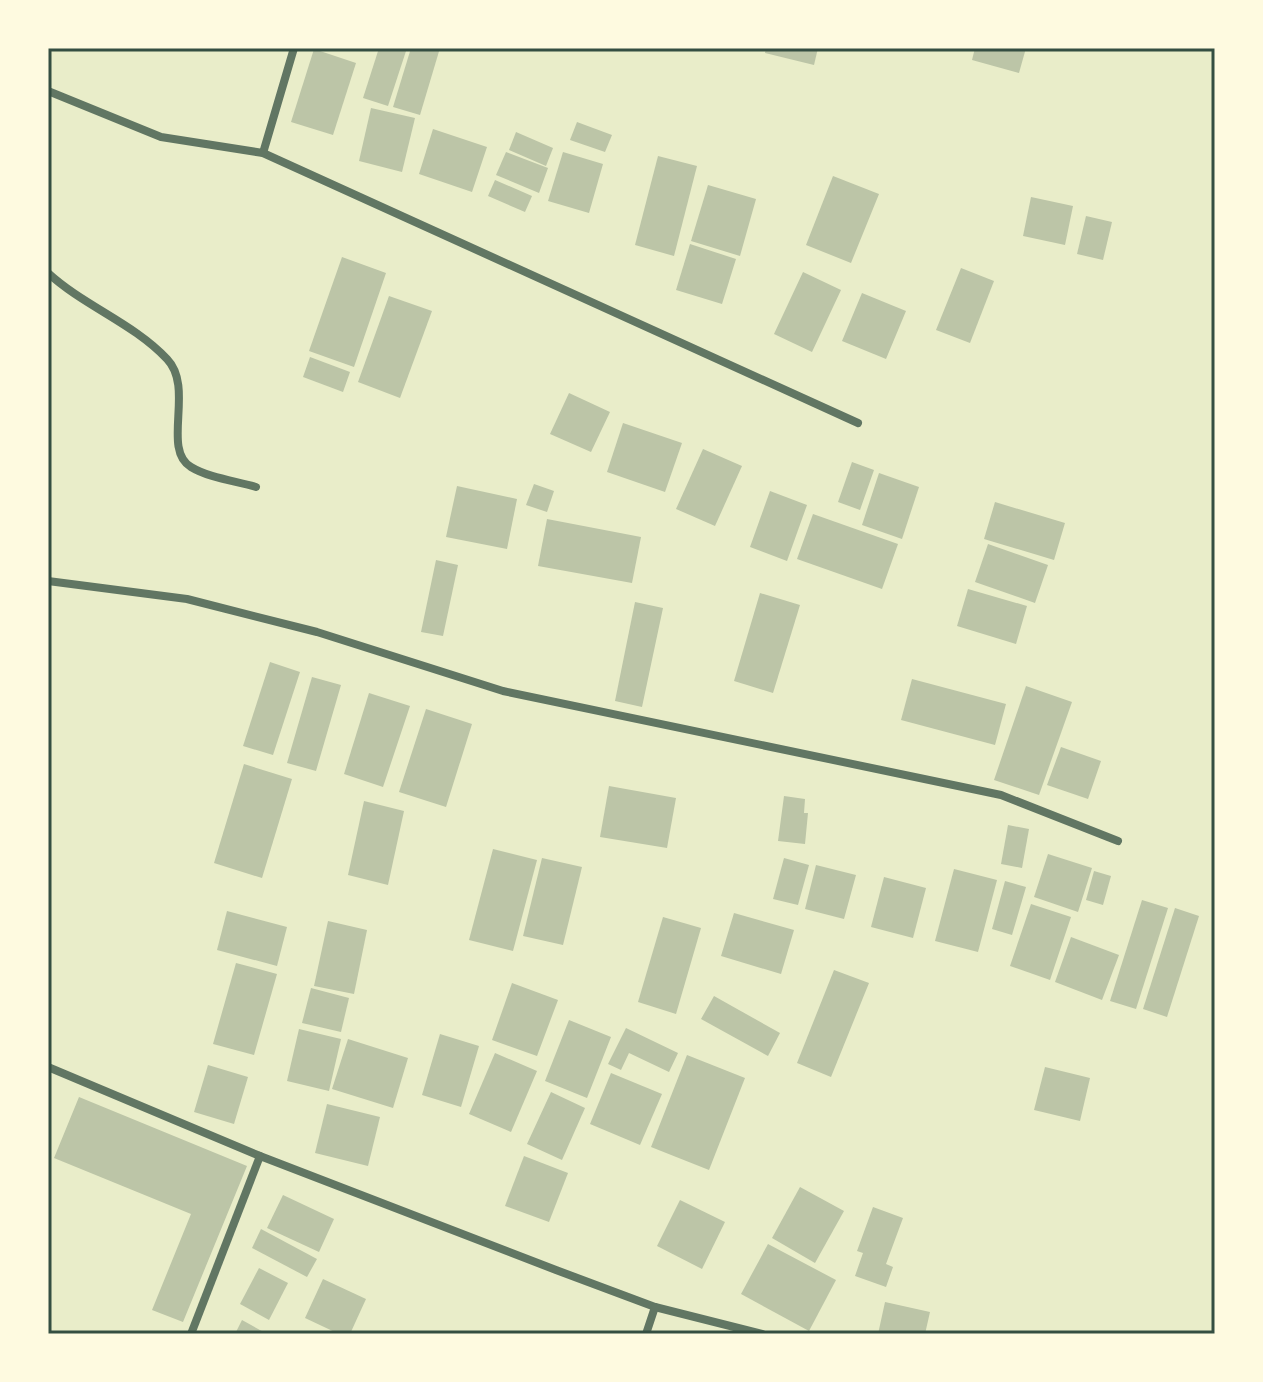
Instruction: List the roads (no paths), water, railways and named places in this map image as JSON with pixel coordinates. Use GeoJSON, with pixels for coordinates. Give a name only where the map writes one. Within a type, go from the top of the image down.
{"type":"FeatureCollection","features":[{"type":"Feature","properties":{"kind":"street"},"geometry":{"type":"LineString","coordinates":[[263,153],[294,48]]}},
{"type":"Feature","properties":{"kind":"street"},"geometry":{"type":"LineString","coordinates":[[48,91],[161,137],[263,153],[858,423]]}},
{"type":"Feature","properties":{"kind":"street"},"geometry":{"type":"LineString","coordinates":[[48,273],[128,327],[170,361],[181,396],[177,447],[182,460],[193,468],[256,487]]}},
{"type":"Feature","properties":{"kind":"street"},"geometry":{"type":"LineString","coordinates":[[48,581],[187,599],[317,632],[503,691],[1001,795],[1118,841]]}},
{"type":"Feature","properties":{"kind":"street"},"geometry":{"type":"LineString","coordinates":[[48,1067],[260,1156],[655,1307],[762,1334]]}},
{"type":"Feature","properties":{"kind":"street"},"geometry":{"type":"LineString","coordinates":[[191,1334],[260,1156]]}},
{"type":"Feature","properties":{"kind":"street"},"geometry":{"type":"LineString","coordinates":[[646,1334],[655,1307]]}}]}
